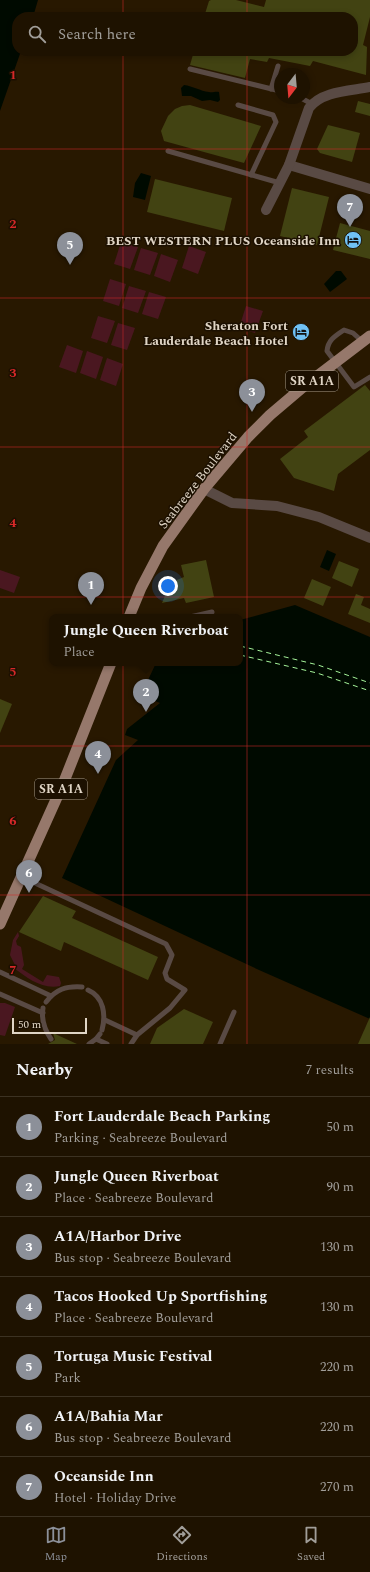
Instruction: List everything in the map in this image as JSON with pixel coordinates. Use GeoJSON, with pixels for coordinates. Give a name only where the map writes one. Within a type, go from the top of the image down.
{"type":"FeatureCollection","features":[{"type":"Feature","properties":{"kind":"main road","name":"Seabreeze Boulevard"},"geometry":{"type":"LineString","coordinates":[[130,614],[141,588],[163,546],[204,489],[248,437],[270,415],[366,339]]}},
{"type":"Feature","properties":{"kind":"main road","name":"SR A1A"},"geometry":{"type":"LineString","coordinates":[[0,924],[72,762],[110,666]]}},
{"type":"Feature","properties":{"kind":"street"},"geometry":{"type":"LineString","coordinates":[[266,210],[289,165],[309,108],[312,104],[323,97],[330,95],[370,88]]}},
{"type":"Feature","properties":{"kind":"street"},"geometry":{"type":"LineString","coordinates":[[289,165],[370,188]]}},
{"type":"Feature","properties":{"kind":"street"},"geometry":{"type":"LineString","coordinates":[[204,489],[232,503],[277,506],[319,517],[370,538]]}},
{"type":"Feature","properties":{"kind":"lane"},"geometry":{"type":"LineString","coordinates":[[271,89],[278,66]]}},
{"type":"Feature","properties":{"kind":"lane"},"geometry":{"type":"LineString","coordinates":[[190,69],[274,90]]}},
{"type":"Feature","properties":{"kind":"lane"},"geometry":{"type":"LineString","coordinates":[[238,105],[273,115],[276,122],[251,174]]}},
{"type":"Feature","properties":{"kind":"lane"},"geometry":{"type":"LineString","coordinates":[[168,151],[280,183]]}},
{"type":"Feature","properties":{"kind":"lane"},"geometry":{"type":"LineString","coordinates":[[366,339],[344,330],[332,338],[328,345],[327,351],[355,389],[370,377]]}},
{"type":"Feature","properties":{"kind":"lane"},"geometry":{"type":"LineString","coordinates":[[203,614],[212,612]]}},
{"type":"Feature","properties":{"kind":"lane"},"geometry":{"type":"LineString","coordinates":[[22,877],[166,944],[172,955],[165,973],[167,979],[185,990],[170,1008],[137,1035],[131,1044]]}},
{"type":"Feature","properties":{"kind":"lane"},"geometry":{"type":"LineString","coordinates":[[0,972],[51,996]]}},
{"type":"Feature","properties":{"kind":"lane"},"geometry":{"type":"LineString","coordinates":[[46,1002],[60,989],[70,986],[82,988]]}},
{"type":"Feature","properties":{"kind":"lane"},"geometry":{"type":"LineString","coordinates":[[88,990],[99,999],[104,1009],[105,1020],[101,1032],[96,1039],[89,1044]]}},
{"type":"Feature","properties":{"kind":"lane"},"geometry":{"type":"LineString","coordinates":[[0,994],[43,1011],[43,1023],[46,1032],[51,1038]]}},
{"type":"Feature","properties":{"kind":"lane"},"geometry":{"type":"LineString","coordinates":[[220,1044],[234,1012]]}},
{"type":"Feature","properties":{"kind":"lane"},"geometry":{"type":"LineString","coordinates":[[105,1020],[137,1035]]}},
{"type":"Feature","properties":{"kind":"lane"},"geometry":{"type":"LineString","coordinates":[[96,1039],[107,1044]]}},
{"type":"Feature","properties":{"kind":"shaded area"},"geometry":{"type":"Polygon","coordinates":[[[0,0],[38,0],[34,12],[12,12],[12,56],[19,56],[0,111],[0,0]]]}},
{"type":"Feature","properties":{"kind":"shaded area"},"geometry":{"type":"Polygon","coordinates":[[[184,85],[210,92],[219,92],[220,100],[218,102],[210,100],[202,101],[191,96],[182,96],[181,88],[184,85]]]}},
{"type":"Feature","properties":{"kind":"shaded area"},"geometry":{"type":"Polygon","coordinates":[[[141,173],[151,176],[145,200],[133,197],[135,183],[141,173]]]}},
{"type":"Feature","properties":{"kind":"shaded area"},"geometry":{"type":"Polygon","coordinates":[[[121,242],[138,247],[130,269],[114,264],[121,242]]]}},
{"type":"Feature","properties":{"kind":"shaded area"},"geometry":{"type":"Polygon","coordinates":[[[189,246],[206,252],[198,274],[182,268],[189,246]]]}},
{"type":"Feature","properties":{"kind":"shaded area"},"geometry":{"type":"Polygon","coordinates":[[[141,248],[158,253],[150,275],[134,270],[141,248]]]}},
{"type":"Feature","properties":{"kind":"shaded area"},"geometry":{"type":"Polygon","coordinates":[[[161,254],[178,260],[170,282],[154,276],[161,254]]]}},
{"type":"Feature","properties":{"kind":"shaded area"},"geometry":{"type":"Polygon","coordinates":[[[336,271],[341,271],[347,279],[330,292],[324,284],[336,271]]]}},
{"type":"Feature","properties":{"kind":"shaded area"},"geometry":{"type":"Polygon","coordinates":[[[110,279],[126,284],[119,306],[103,301],[110,279]]]}},
{"type":"Feature","properties":{"kind":"shaded area"},"geometry":{"type":"Polygon","coordinates":[[[129,286],[146,291],[138,313],[122,308],[129,286]]]}},
{"type":"Feature","properties":{"kind":"shaded area"},"geometry":{"type":"Polygon","coordinates":[[[149,292],[166,297],[158,319],[142,314],[149,292]]]}},
{"type":"Feature","properties":{"kind":"shaded area"},"geometry":{"type":"Polygon","coordinates":[[[246,306],[263,311],[255,333],[239,328],[246,306]]]}},
{"type":"Feature","properties":{"kind":"shaded area"},"geometry":{"type":"Polygon","coordinates":[[[98,316],[115,321],[107,343],[91,338],[98,316]]]}},
{"type":"Feature","properties":{"kind":"shaded area"},"geometry":{"type":"Polygon","coordinates":[[[118,323],[135,328],[127,350],[111,345],[118,323]]]}},
{"type":"Feature","properties":{"kind":"shaded area"},"geometry":{"type":"Polygon","coordinates":[[[67,345],[83,351],[76,373],[59,367],[67,345]]]}},
{"type":"Feature","properties":{"kind":"shaded area"},"geometry":{"type":"Polygon","coordinates":[[[87,351],[103,357],[96,379],[80,373],[87,351]]]}},
{"type":"Feature","properties":{"kind":"shaded area"},"geometry":{"type":"Polygon","coordinates":[[[107,358],[123,364],[116,386],[100,380],[107,358]]]}},
{"type":"Feature","properties":{"kind":"shaded area"},"geometry":{"type":"Polygon","coordinates":[[[327,550],[336,554],[329,571],[320,567],[327,550]]]}},
{"type":"Feature","properties":{"kind":"shaded area"},"geometry":{"type":"Polygon","coordinates":[[[0,570],[20,577],[14,593],[0,588],[0,570]]]}},
{"type":"Feature","properties":{"kind":"shaded area"},"geometry":{"type":"Polygon","coordinates":[[[295,605],[370,637],[370,1019],[259,970],[62,878],[116,760],[138,740],[125,735],[127,729],[160,703],[141,695],[155,666],[243,666],[243,619],[295,605]]]}},
{"type":"Feature","properties":{"kind":"shaded area"},"geometry":{"type":"Polygon","coordinates":[[[18,932],[19,936],[16,941],[17,945],[21,947],[24,965],[22,969],[43,982],[47,975],[59,977],[61,983],[60,986],[54,987],[41,985],[14,968],[15,965],[10,955],[13,940],[18,932]]]}},
{"type":"Feature","properties":{"kind":"shaded area"},"geometry":{"type":"Polygon","coordinates":[[[0,1003],[5,1003],[15,1007],[5,1036],[0,1035],[0,1003]]]}},
{"type":"Feature","properties":{"kind":"building"},"geometry":{"type":"Polygon","coordinates":[[[236,0],[264,7],[266,0],[370,0],[370,17],[363,45],[367,47],[366,75],[313,61],[310,66],[269,58],[267,62],[250,59],[245,78],[190,65],[193,56],[358,56],[358,12],[206,12],[209,1],[236,0]]]}},
{"type":"Feature","properties":{"kind":"building"},"geometry":{"type":"Polygon","coordinates":[[[358,101],[370,104],[370,116],[355,112],[358,101]]]}},
{"type":"Feature","properties":{"kind":"building"},"geometry":{"type":"Polygon","coordinates":[[[190,105],[261,126],[244,163],[164,141],[161,131],[168,116],[175,109],[190,105]]]}},
{"type":"Feature","properties":{"kind":"building"},"geometry":{"type":"Polygon","coordinates":[[[328,125],[360,133],[352,162],[320,153],[317,149],[328,125]]]}},
{"type":"Feature","properties":{"kind":"building"},"geometry":{"type":"Polygon","coordinates":[[[155,179],[232,198],[224,231],[147,212],[155,179]]]}},
{"type":"Feature","properties":{"kind":"building"},"geometry":{"type":"Polygon","coordinates":[[[292,188],[329,197],[317,245],[280,236],[292,188]]]}},
{"type":"Feature","properties":{"kind":"building","name":"BEST WESTERN PLUS Oceanside Inn"},"geometry":{"type":"Polygon","coordinates":[[[340,223],[370,231],[370,259],[333,250],[340,223]]]}},
{"type":"Feature","properties":{"kind":"building"},"geometry":{"type":"Polygon","coordinates":[[[365,385],[370,391],[370,450],[338,474],[334,491],[294,478],[280,459],[308,437],[304,431],[365,385]]]}},
{"type":"Feature","properties":{"kind":"building"},"geometry":{"type":"Polygon","coordinates":[[[206,560],[214,597],[186,603],[184,598],[162,603],[172,582],[184,577],[181,565],[206,560]]]}},
{"type":"Feature","properties":{"kind":"building"},"geometry":{"type":"Polygon","coordinates":[[[339,561],[359,569],[352,587],[332,578],[339,561]]]}},
{"type":"Feature","properties":{"kind":"building"},"geometry":{"type":"Polygon","coordinates":[[[312,579],[331,587],[323,606],[304,598],[312,579]]]}},
{"type":"Feature","properties":{"kind":"building"},"geometry":{"type":"Polygon","coordinates":[[[356,594],[364,597],[361,605],[370,609],[370,623],[348,614],[356,594]]]}},
{"type":"Feature","properties":{"kind":"building"},"geometry":{"type":"Polygon","coordinates":[[[0,699],[12,704],[0,733],[0,699]]]}},
{"type":"Feature","properties":{"kind":"building"},"geometry":{"type":"Polygon","coordinates":[[[43,896],[76,911],[72,918],[158,957],[148,980],[64,942],[61,951],[19,932],[43,896]]]}},
{"type":"Feature","properties":{"kind":"building"},"geometry":{"type":"Polygon","coordinates":[[[184,1009],[213,1022],[203,1044],[150,1044],[157,1028],[184,1009]]]}},
{"type":"Feature","properties":{"kind":"building"},"geometry":{"type":"Polygon","coordinates":[[[370,1017],[370,1044],[358,1044],[370,1017]]]}},
{"type":"Feature","properties":{"kind":"building"},"geometry":{"type":"Polygon","coordinates":[[[53,1033],[77,1044],[48,1044],[55,1040],[53,1033]]]}},
{"type":"Feature","properties":{"kind":"ferry route"},"geometry":{"type":"LineString","coordinates":[[243,647],[318,665],[370,683]]}},
{"type":"Feature","properties":{"kind":"ferry route"},"geometry":{"type":"LineString","coordinates":[[243,656],[317,673],[370,691]]}},
{"type":"Feature","properties":{"kind":"place","name":"Oceanside Inn"},"geometry":{"type":"Point","coordinates":[350,227]}},
{"type":"Feature","properties":{"kind":"place","name":"BEST WESTERN PLUS Oceanside Inn"},"geometry":{"type":"Point","coordinates":[353,240]}},
{"type":"Feature","properties":{"kind":"place","name":"Tortuga Music Festival"},"geometry":{"type":"Point","coordinates":[70,265]}},
{"type":"Feature","properties":{"kind":"place","name":"Sheraton Fort Lauderdale Beach Hotel"},"geometry":{"type":"Point","coordinates":[301,332]}},
{"type":"Feature","properties":{"kind":"place","name":"A1A/Harbor Drive"},"geometry":{"type":"Point","coordinates":[252,412]}},
{"type":"Feature","properties":{"kind":"place","name":"Fort Lauderdale Beach Parking"},"geometry":{"type":"Point","coordinates":[91,605]}},
{"type":"Feature","properties":{"kind":"place","name":"Jungle Queen Riverboat"},"geometry":{"type":"Point","coordinates":[146,712]}},
{"type":"Feature","properties":{"kind":"place","name":"Tacos Hooked Up Sportfishing"},"geometry":{"type":"Point","coordinates":[98,774]}},
{"type":"Feature","properties":{"kind":"place","name":"A1A/Bahia Mar"},"geometry":{"type":"Point","coordinates":[29,893]}}]}
